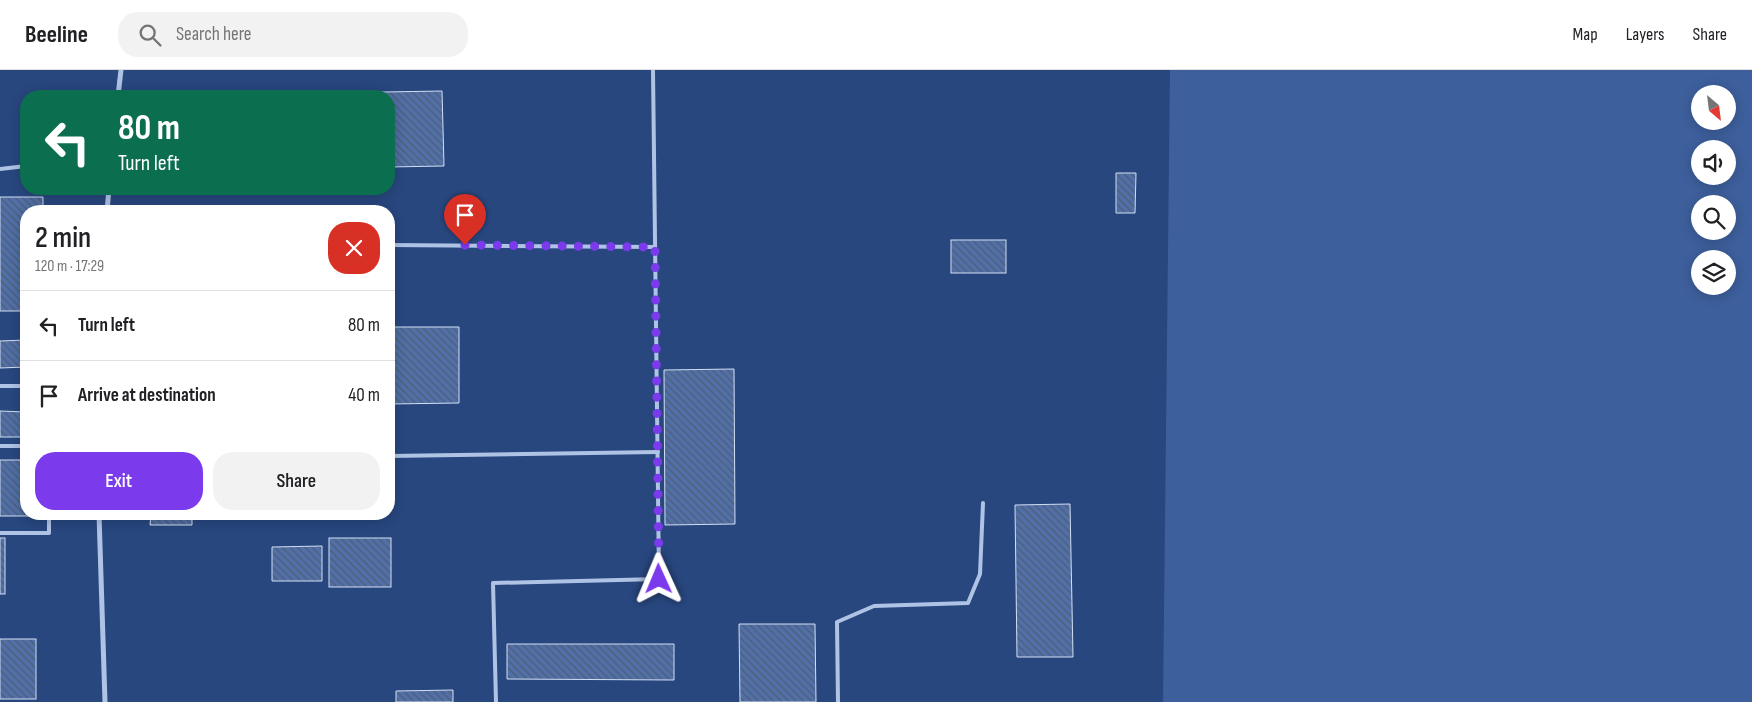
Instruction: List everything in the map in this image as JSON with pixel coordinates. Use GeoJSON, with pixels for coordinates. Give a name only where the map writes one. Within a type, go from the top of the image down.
{"type":"FeatureCollection","features":[{"type":"Feature","properties":{"kind":"street"},"geometry":{"type":"LineString","coordinates":[[119,90],[121,70]]}},
{"type":"Feature","properties":{"kind":"street"},"geometry":{"type":"LineString","coordinates":[[99,520],[105,702]]}},
{"type":"Feature","properties":{"kind":"lane"},"geometry":{"type":"LineString","coordinates":[[496,702],[493,584],[659,579],[653,70]]}},
{"type":"Feature","properties":{"kind":"lane"},"geometry":{"type":"LineString","coordinates":[[0,169],[20,167]]}},
{"type":"Feature","properties":{"kind":"lane"},"geometry":{"type":"LineString","coordinates":[[395,245],[655,247]]}},
{"type":"Feature","properties":{"kind":"lane"},"geometry":{"type":"LineString","coordinates":[[0,386],[20,386]]}},
{"type":"Feature","properties":{"kind":"lane"},"geometry":{"type":"LineString","coordinates":[[0,446],[20,446]]}},
{"type":"Feature","properties":{"kind":"lane"},"geometry":{"type":"LineString","coordinates":[[395,456],[658,452]]}},
{"type":"Feature","properties":{"kind":"lane"},"geometry":{"type":"LineString","coordinates":[[838,702],[837,622],[874,606],[968,603],[980,574],[983,503]]}},
{"type":"Feature","properties":{"kind":"lane"},"geometry":{"type":"LineString","coordinates":[[0,533],[50,533],[49,520]]}},
{"type":"Feature","properties":{"kind":"shaded area"},"geometry":{"type":"Polygon","coordinates":[[[1170,70],[1752,70],[1752,702],[1163,702],[1170,70]]]}},
{"type":"Feature","properties":{"kind":"building"},"geometry":{"type":"Polygon","coordinates":[[[442,91],[444,166],[395,167],[395,92],[442,91]]]}},
{"type":"Feature","properties":{"kind":"building"},"geometry":{"type":"Polygon","coordinates":[[[1116,173],[1136,173],[1135,213],[1116,213],[1116,173]]]}},
{"type":"Feature","properties":{"kind":"building"},"geometry":{"type":"Polygon","coordinates":[[[0,197],[43,197],[43,205],[20,205],[20,311],[0,311],[0,197]]]}},
{"type":"Feature","properties":{"kind":"building"},"geometry":{"type":"Polygon","coordinates":[[[951,240],[1006,240],[1006,273],[951,273],[951,240]]]}},
{"type":"Feature","properties":{"kind":"building"},"geometry":{"type":"Polygon","coordinates":[[[395,327],[459,327],[459,403],[395,404],[395,327]]]}},
{"type":"Feature","properties":{"kind":"building"},"geometry":{"type":"Polygon","coordinates":[[[20,340],[20,367],[0,368],[0,341],[20,340]]]}},
{"type":"Feature","properties":{"kind":"building"},"geometry":{"type":"Polygon","coordinates":[[[734,369],[735,524],[665,525],[664,370],[734,369]]]}},
{"type":"Feature","properties":{"kind":"building"},"geometry":{"type":"Polygon","coordinates":[[[0,411],[20,412],[20,437],[0,437],[0,411]]]}},
{"type":"Feature","properties":{"kind":"building"},"geometry":{"type":"Polygon","coordinates":[[[0,460],[20,460],[20,516],[0,516],[0,460]]]}},
{"type":"Feature","properties":{"kind":"building"},"geometry":{"type":"Polygon","coordinates":[[[1070,504],[1073,657],[1017,657],[1015,505],[1070,504]]]}},
{"type":"Feature","properties":{"kind":"building"},"geometry":{"type":"Polygon","coordinates":[[[150,520],[192,520],[192,525],[150,525],[150,520]]]}},
{"type":"Feature","properties":{"kind":"building"},"geometry":{"type":"Polygon","coordinates":[[[0,538],[5,538],[5,594],[0,594],[0,538]]]}},
{"type":"Feature","properties":{"kind":"building"},"geometry":{"type":"Polygon","coordinates":[[[329,538],[391,538],[391,587],[329,587],[329,538]]]}},
{"type":"Feature","properties":{"kind":"building"},"geometry":{"type":"Polygon","coordinates":[[[322,546],[322,581],[272,581],[272,547],[322,546]]]}},
{"type":"Feature","properties":{"kind":"building"},"geometry":{"type":"Polygon","coordinates":[[[739,624],[815,624],[816,702],[740,702],[739,624]]]}},
{"type":"Feature","properties":{"kind":"building"},"geometry":{"type":"Polygon","coordinates":[[[0,639],[36,639],[36,699],[0,699],[0,639]]]}},
{"type":"Feature","properties":{"kind":"building"},"geometry":{"type":"Polygon","coordinates":[[[507,644],[674,644],[674,680],[507,679],[507,644]]]}},
{"type":"Feature","properties":{"kind":"building"},"geometry":{"type":"Polygon","coordinates":[[[453,690],[453,702],[396,702],[396,691],[453,690]]]}},
{"type":"Feature","properties":{"kind":"route"},"geometry":{"type":"LineString","coordinates":[[465,245],[655,247],[659,579]]}}]}
